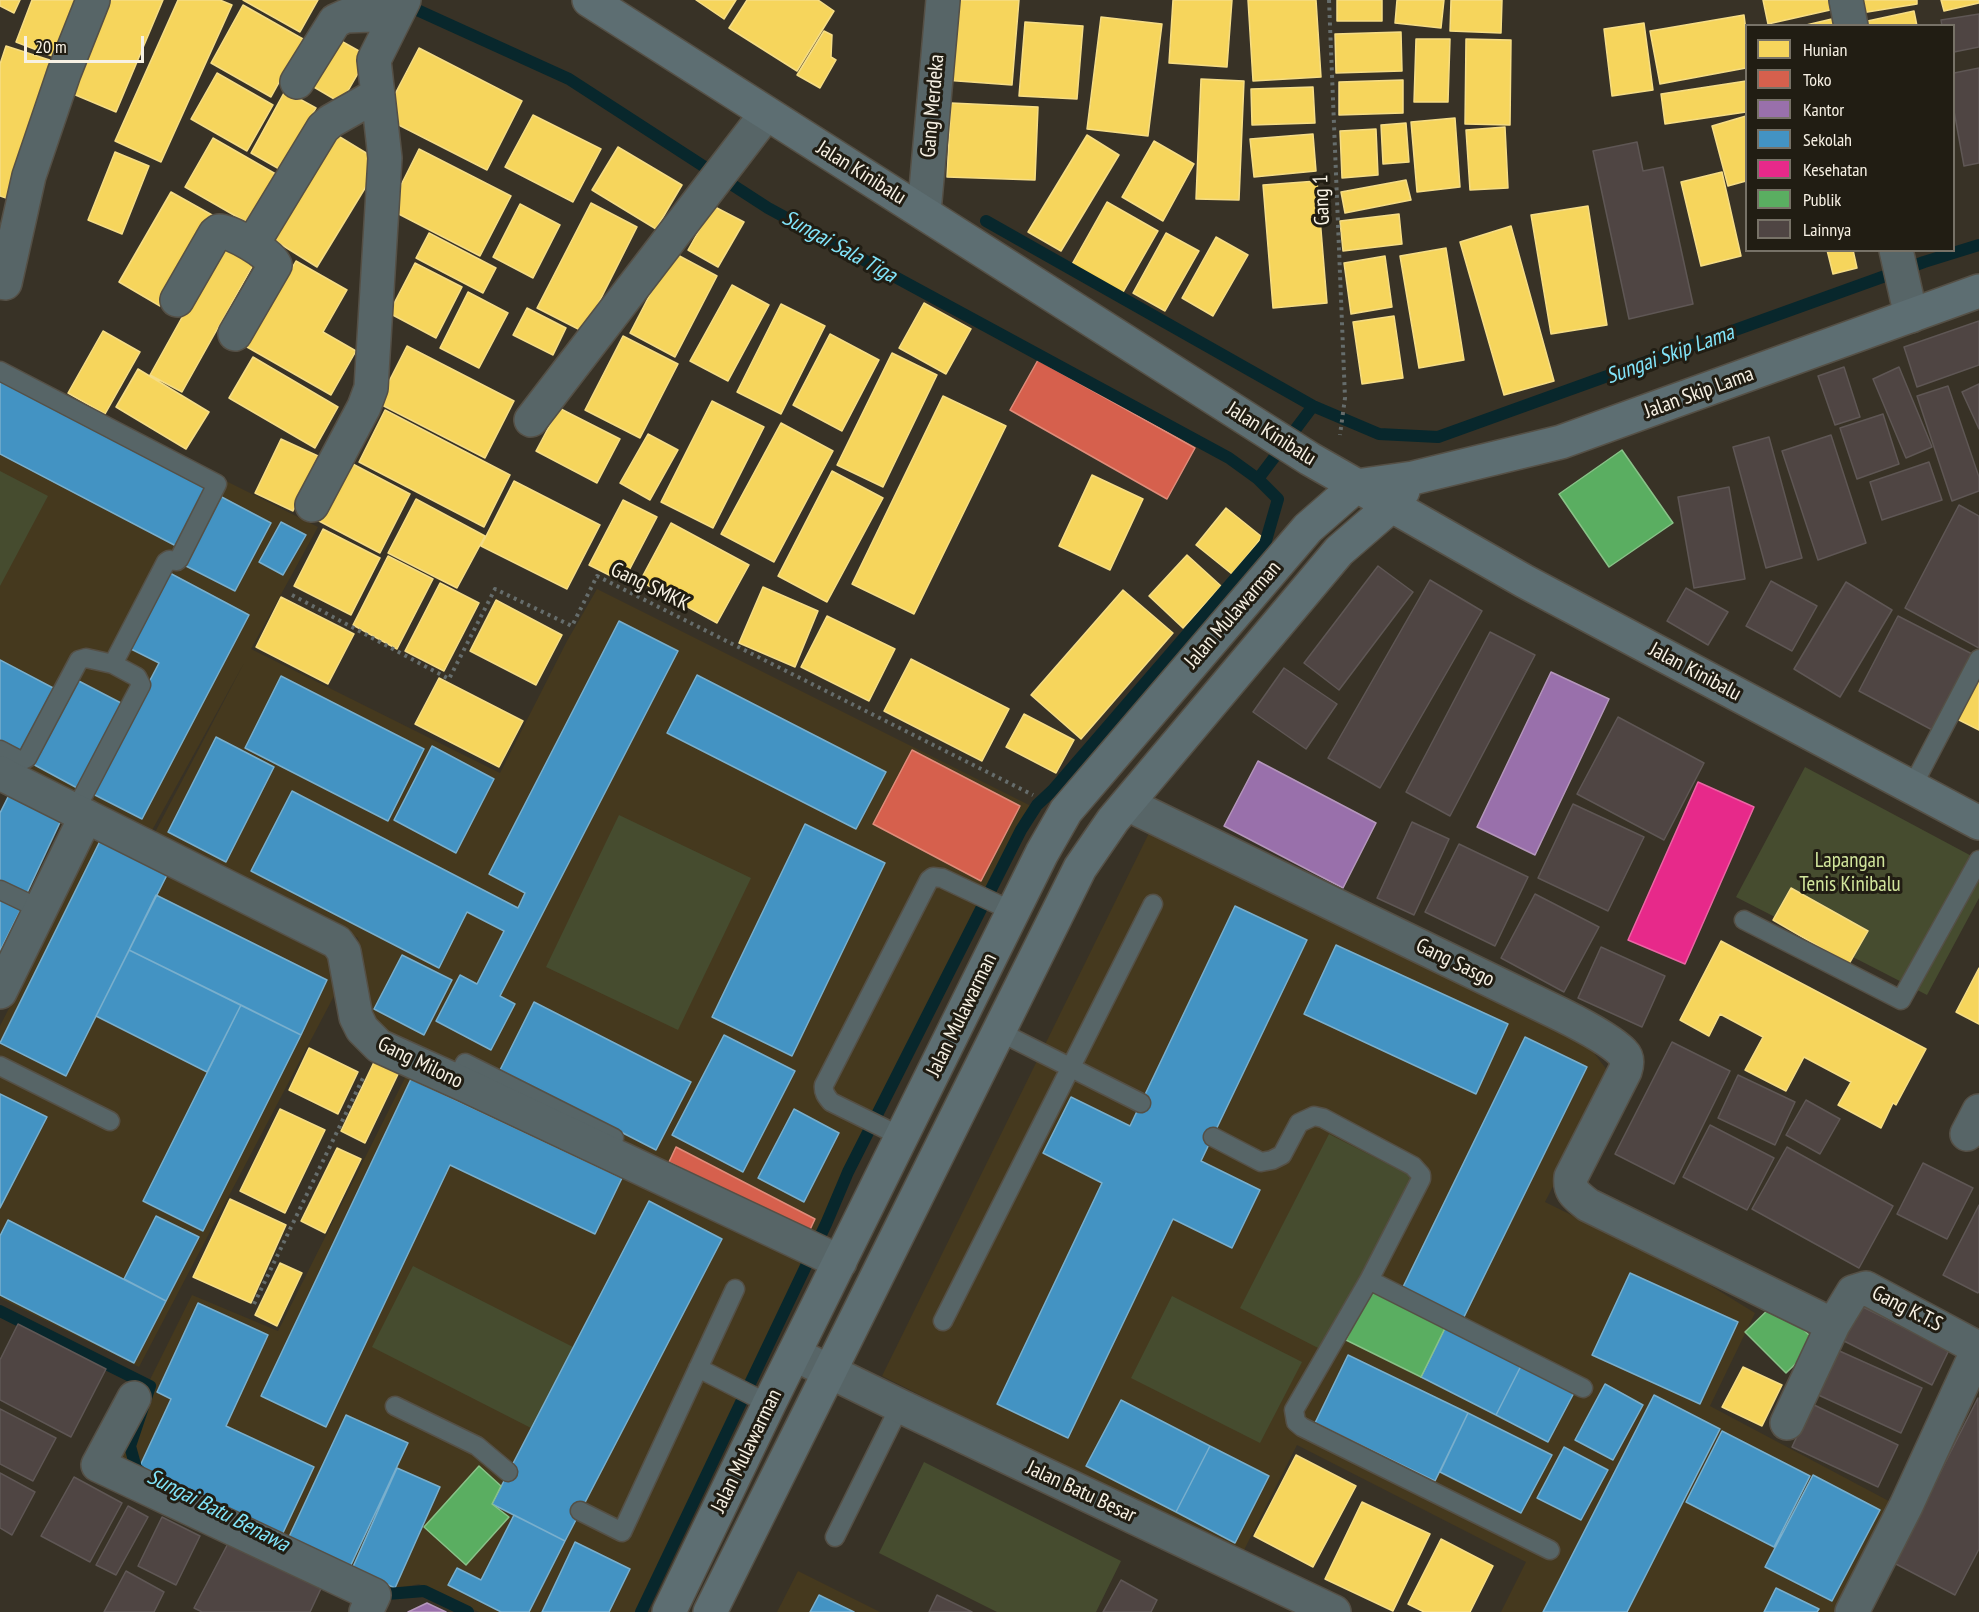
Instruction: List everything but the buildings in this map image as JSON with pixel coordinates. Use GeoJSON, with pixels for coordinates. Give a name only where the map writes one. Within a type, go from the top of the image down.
{"type":"FeatureCollection","features":[{"type":"Feature","properties":{"kind":"street"},"geometry":{"type":"LineString","coordinates":[[5,283],[29,176],[64,73],[93,0]]}},
{"type":"Feature","properties":{"kind":"street","name":"Jalan Kinibalu"},"geometry":{"type":"LineString","coordinates":[[589,0],[1301,454],[1524,581],[1978,820]]}},
{"type":"Feature","properties":{"kind":"street","name":"Gang Merdeka"},"geometry":{"type":"LineString","coordinates":[[924,212],[943,0]]}},
{"type":"Feature","properties":{"kind":"street"},"geometry":{"type":"LineString","coordinates":[[1846,0],[1851,24]]}},
{"type":"Feature","properties":{"kind":"street"},"geometry":{"type":"LineString","coordinates":[[297,82],[335,21],[346,16],[400,8]]}},
{"type":"Feature","properties":{"kind":"street"},"geometry":{"type":"LineString","coordinates":[[312,505],[364,407],[371,388],[384,158],[374,60],[400,8]]}},
{"type":"Feature","properties":{"kind":"street"},"geometry":{"type":"LineString","coordinates":[[252,245],[323,128],[332,120],[377,95]]}},
{"type":"Feature","properties":{"kind":"street"},"geometry":{"type":"LineString","coordinates":[[531,420],[766,114]]}},
{"type":"Feature","properties":{"kind":"street"},"geometry":{"type":"LineString","coordinates":[[177,300],[215,234],[219,231],[226,231],[252,245],[273,259],[275,265],[235,334]]}},
{"type":"Feature","properties":{"kind":"street"},"geometry":{"type":"LineString","coordinates":[[1897,254],[1910,311]]}},
{"type":"Feature","properties":{"kind":"street","name":"Jalan Skip Lama"},"geometry":{"type":"LineString","coordinates":[[1356,486],[1413,478],[1561,442],[1910,311],[1979,291]]}},
{"type":"Feature","properties":{"kind":"street"},"geometry":{"type":"LineString","coordinates":[[1391,506],[1413,478]]}},
{"type":"Feature","properties":{"kind":"street","name":"Jalan Mulawarman"},"geometry":{"type":"LineString","coordinates":[[669,1612],[840,1262],[892,1132],[1005,908],[1045,849],[1066,811],[1300,537],[1356,486]]}},
{"type":"Feature","properties":{"kind":"street","name":"Jalan Mulawarman"},"geometry":{"type":"LineString","coordinates":[[710,1612],[1080,868],[1127,804],[1339,551],[1391,506]]}},
{"type":"Feature","properties":{"kind":"street","name":"Gang Milono"},"geometry":{"type":"LineString","coordinates":[[0,773],[339,944],[344,952],[356,1017],[362,1029],[379,1046],[840,1262]]}},
{"type":"Feature","properties":{"kind":"street","name":"Gang Sasgo"},"geometry":{"type":"LineString","coordinates":[[1127,804],[1563,1015],[1624,1053],[1628,1063],[1571,1177],[1572,1192],[1588,1205],[1833,1325]]}},
{"type":"Feature","properties":{"kind":"street"},"geometry":{"type":"LineString","coordinates":[[0,992],[40,909],[81,813]]}},
{"type":"Feature","properties":{"kind":"street"},"geometry":{"type":"LineString","coordinates":[[1045,849],[1080,868]]}},
{"type":"Feature","properties":{"kind":"street","name":"Gang K.T.S"},"geometry":{"type":"LineString","coordinates":[[1833,1325],[1853,1292],[1866,1288],[1967,1341],[1976,1350],[1906,1506],[1852,1612]]}},
{"type":"Feature","properties":{"kind":"street"},"geometry":{"type":"LineString","coordinates":[[1786,1423],[1833,1325]]}},
{"type":"Feature","properties":{"kind":"street","name":"Jalan Batu Besar"},"geometry":{"type":"LineString","coordinates":[[794,1354],[1334,1612]]}},
{"type":"Feature","properties":{"kind":"street"},"geometry":{"type":"LineString","coordinates":[[134,1398],[98,1465],[374,1595],[366,1612]]}},
{"type":"Feature","properties":{"kind":"lane"},"geometry":{"type":"LineString","coordinates":[[0,372],[217,484],[179,559],[166,562],[114,664]]}},
{"type":"Feature","properties":{"kind":"lane"},"geometry":{"type":"LineString","coordinates":[[0,750],[21,761],[27,758],[79,660],[86,658],[114,664],[137,677],[141,685],[81,813]]}},
{"type":"Feature","properties":{"kind":"lane"},"geometry":{"type":"LineString","coordinates":[[1912,787],[1979,659]]}},
{"type":"Feature","properties":{"kind":"lane"},"geometry":{"type":"LineString","coordinates":[[1744,920],[1901,1000],[1979,860]]}},
{"type":"Feature","properties":{"kind":"lane"},"geometry":{"type":"LineString","coordinates":[[892,1132],[831,1102],[823,1090],[824,1085],[929,880],[933,877],[942,878],[1005,908]]}},
{"type":"Feature","properties":{"kind":"lane"},"geometry":{"type":"LineString","coordinates":[[0,890],[40,909]]}},
{"type":"Feature","properties":{"kind":"lane"},"geometry":{"type":"LineString","coordinates":[[943,1321],[1153,904]]}},
{"type":"Feature","properties":{"kind":"lane"},"geometry":{"type":"LineString","coordinates":[[998,1031],[1141,1102]]}},
{"type":"Feature","properties":{"kind":"lane"},"geometry":{"type":"LineString","coordinates":[[456,1081],[465,1063],[629,1145]]}},
{"type":"Feature","properties":{"kind":"lane"},"geometry":{"type":"LineString","coordinates":[[0,1066],[110,1121]]}},
{"type":"Feature","properties":{"kind":"lane"},"geometry":{"type":"LineString","coordinates":[[1213,1137],[1261,1162],[1272,1160],[1282,1155],[1299,1123],[1314,1116],[1323,1118],[1418,1169],[1420,1179],[1369,1280],[1294,1410],[1296,1422],[1550,1550]]}},
{"type":"Feature","properties":{"kind":"lane"},"geometry":{"type":"LineString","coordinates":[[1369,1280],[1583,1388]]}},
{"type":"Feature","properties":{"kind":"lane"},"geometry":{"type":"LineString","coordinates":[[580,1511],[622,1532],[735,1288]]}},
{"type":"Feature","properties":{"kind":"lane"},"geometry":{"type":"LineString","coordinates":[[698,1368],[769,1404]]}},
{"type":"Feature","properties":{"kind":"lane"},"geometry":{"type":"LineString","coordinates":[[395,1406],[477,1446],[508,1472]]}},
{"type":"Feature","properties":{"kind":"lane"},"geometry":{"type":"LineString","coordinates":[[835,1537],[900,1406]]}},
{"type":"Feature","properties":{"kind":"path","name":"Gang 1"},"geometry":{"type":"LineString","coordinates":[[1329,0],[1345,398],[1340,436]]}},
{"type":"Feature","properties":{"kind":"path","name":"Gang SMKK"},"geometry":{"type":"LineString","coordinates":[[292,595],[449,679],[495,589],[572,627],[597,576],[1033,795]]}},
{"type":"Feature","properties":{"kind":"path"},"geometry":{"type":"LineString","coordinates":[[254,1305],[379,1046]]}},
{"type":"Feature","properties":{"kind":"shaded area"},"geometry":{"type":"Polygon","coordinates":[[[0,368],[318,527],[251,649],[500,773],[567,641],[597,589],[1033,807],[812,1239],[397,1038],[371,1018],[365,999],[358,938],[152,838],[244,663],[150,834],[0,758],[0,368]]]}},
{"type":"Feature","properties":{"kind":"shaded area"},"geometry":{"type":"Polygon","coordinates":[[[1150,831],[1578,1032],[1610,1074],[1545,1202],[1695,1276],[1755,1313],[1710,1406],[1900,1507],[1844,1612],[1501,1612],[1526,1562],[1297,1445],[1241,1556],[882,1376],[1150,831]]]}},
{"type":"Feature","properties":{"kind":"shaded area"},"geometry":{"type":"Polygon","coordinates":[[[96,836],[329,954],[334,996],[139,1367],[0,1298],[0,1026],[96,836]]]}},
{"type":"Feature","properties":{"kind":"shaded area"},"geometry":{"type":"Polygon","coordinates":[[[409,1070],[805,1260],[638,1612],[479,1612],[419,1584],[388,1590],[112,1456],[192,1295],[278,1331],[409,1070]]]}},
{"type":"Feature","properties":{"kind":"shaded area"},"geometry":{"type":"Polygon","coordinates":[[[798,1571],[880,1612],[777,1612],[798,1571]]]}},
{"type":"Feature","properties":{"kind":"green space"},"geometry":{"type":"Polygon","coordinates":[[[0,471],[48,496],[0,586],[0,471]]]}},
{"type":"Feature","properties":{"kind":"green space","name":"Lapangan Tenis Kinibalu"},"geometry":{"type":"Polygon","coordinates":[[[1805,767],[1979,860],[1979,898],[1927,995],[1736,897],[1805,767]]]}},
{"type":"Feature","properties":{"kind":"green space"},"geometry":{"type":"Polygon","coordinates":[[[619,815],[751,878],[678,1030],[546,967],[619,815]]]}},
{"type":"Feature","properties":{"kind":"green space"},"geometry":{"type":"Polygon","coordinates":[[[1329,1134],[1413,1177],[1324,1351],[1240,1308],[1329,1134]]]}},
{"type":"Feature","properties":{"kind":"green space"},"geometry":{"type":"Polygon","coordinates":[[[413,1266],[573,1347],[531,1428],[372,1347],[413,1266]]]}},
{"type":"Feature","properties":{"kind":"green space"},"geometry":{"type":"Polygon","coordinates":[[[1172,1296],[1302,1362],[1260,1443],[1131,1378],[1172,1296]]]}},
{"type":"Feature","properties":{"kind":"green space"},"geometry":{"type":"Polygon","coordinates":[[[924,1462],[1121,1561],[1096,1612],[997,1612],[879,1553],[924,1462]]]}},
{"type":"Feature","properties":{"kind":"waterway","name":"Sungai Sala Tiga"},"geometry":{"type":"LineString","coordinates":[[404,4],[569,79],[768,208],[1229,458],[1258,479],[1278,499],[1265,544],[1053,790],[1037,805],[1021,830],[848,1172],[826,1224],[641,1612]]}},
{"type":"Feature","properties":{"kind":"waterway","name":"Sungai Skip Lama"},"geometry":{"type":"LineString","coordinates":[[986,221],[1313,406],[1379,434],[1438,437],[1924,262],[1979,245]]}},
{"type":"Feature","properties":{"kind":"waterway"},"geometry":{"type":"LineString","coordinates":[[1258,479],[1313,406]]}},
{"type":"Feature","properties":{"kind":"waterway","name":"Sungai Batu Benawa"},"geometry":{"type":"LineString","coordinates":[[0,1311],[150,1386],[130,1446],[136,1468],[145,1476]]}},
{"type":"Feature","properties":{"kind":"waterway","name":"Sungai Batu Benawa"},"geometry":{"type":"LineString","coordinates":[[377,1589],[387,1594],[424,1591],[468,1612]]}}]}
